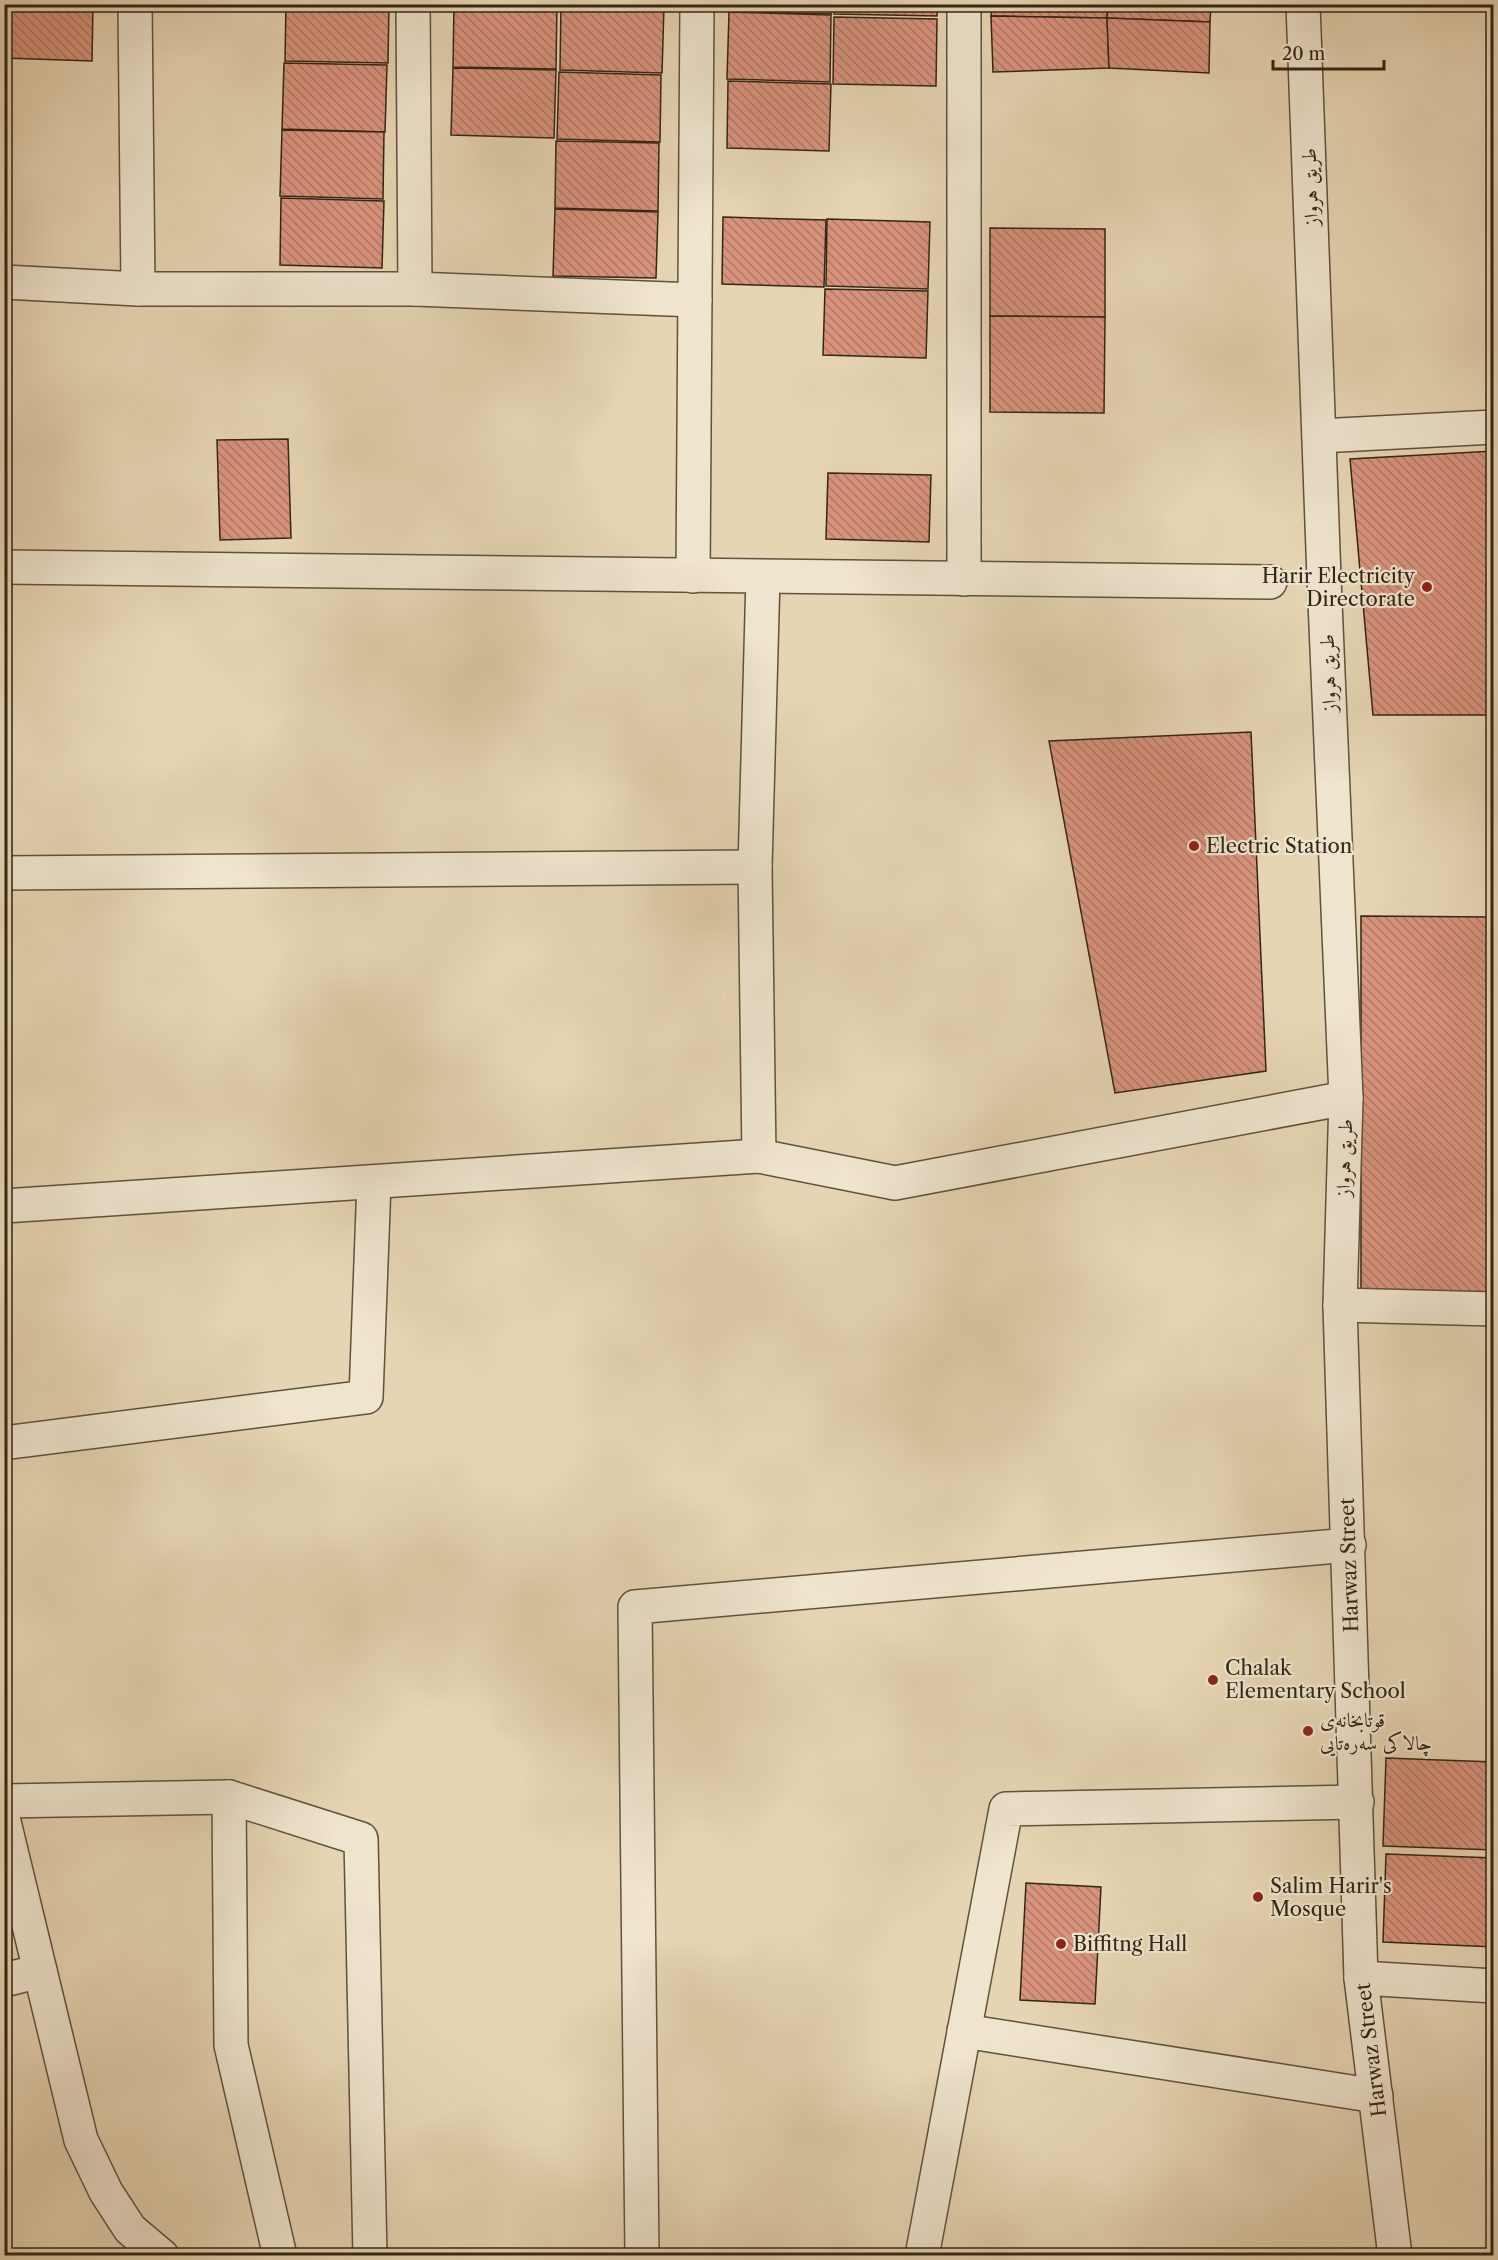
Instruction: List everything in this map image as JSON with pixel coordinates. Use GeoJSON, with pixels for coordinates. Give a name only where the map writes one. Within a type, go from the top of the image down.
{"type":"FeatureCollection","features":[{"type":"Feature","properties":{"kind":"street"},"geometry":{"type":"LineString","coordinates":[[135,4],[138,289]]}},
{"type":"Feature","properties":{"kind":"street"},"geometry":{"type":"LineString","coordinates":[[413,4],[415,289]]}},
{"type":"Feature","properties":{"kind":"street"},"geometry":{"type":"LineString","coordinates":[[693,576],[697,4]]}},
{"type":"Feature","properties":{"kind":"street"},"geometry":{"type":"LineString","coordinates":[[964,4],[964,579]]}},
{"type":"Feature","properties":{"kind":"street","name":"طريق هرواز"},"geometry":{"type":"LineString","coordinates":[[1303,4],[1346,1098],[1340,1305]]}},
{"type":"Feature","properties":{"kind":"street"},"geometry":{"type":"LineString","coordinates":[[4,282],[138,289],[415,289],[694,300]]}},
{"type":"Feature","properties":{"kind":"street"},"geometry":{"type":"LineString","coordinates":[[1319,436],[1494,427]]}},
{"type":"Feature","properties":{"kind":"street"},"geometry":{"type":"LineString","coordinates":[[4,567],[1270,582]]}},
{"type":"Feature","properties":{"kind":"street"},"geometry":{"type":"LineString","coordinates":[[759,1156],[755,867],[763,577]]}},
{"type":"Feature","properties":{"kind":"street"},"geometry":{"type":"LineString","coordinates":[[4,873],[755,867]]}},
{"type":"Feature","properties":{"kind":"street"},"geometry":{"type":"LineString","coordinates":[[4,1206],[759,1156],[895,1183],[1346,1098]]}},
{"type":"Feature","properties":{"kind":"street"},"geometry":{"type":"LineString","coordinates":[[4,1440],[11,1442],[366,1397],[374,1182]]}},
{"type":"Feature","properties":{"kind":"street"},"geometry":{"type":"LineString","coordinates":[[1340,1305],[1494,1309]]}},
{"type":"Feature","properties":{"kind":"street","name":"Harwaz Street"},"geometry":{"type":"LineString","coordinates":[[1340,1305],[1361,1978],[1395,2256]]}},
{"type":"Feature","properties":{"kind":"street"},"geometry":{"type":"LineString","coordinates":[[642,2256],[635,1607],[1349,1545]]}},
{"type":"Feature","properties":{"kind":"street"},"geometry":{"type":"LineString","coordinates":[[229,1797],[231,2045],[280,2256]]}},
{"type":"Feature","properties":{"kind":"street"},"geometry":{"type":"LineString","coordinates":[[4,1801],[229,1797],[361,1839],[370,2256]]}},
{"type":"Feature","properties":{"kind":"street"},"geometry":{"type":"LineString","coordinates":[[922,2256],[1006,1809],[1357,1802]]}},
{"type":"Feature","properties":{"kind":"street"},"geometry":{"type":"LineString","coordinates":[[4,1822],[81,2140],[106,2192],[130,2229],[162,2256]]}},
{"type":"Feature","properties":{"kind":"street"},"geometry":{"type":"LineString","coordinates":[[4,1980],[40,1971]]}},
{"type":"Feature","properties":{"kind":"street"},"geometry":{"type":"LineString","coordinates":[[1361,1978],[1494,1986]]}},
{"type":"Feature","properties":{"kind":"street"},"geometry":{"type":"LineString","coordinates":[[964,2031],[1376,2096]]}},
{"type":"Feature","properties":{"kind":"building"},"geometry":{"type":"Polygon","coordinates":[[[4,4],[93,4],[92,61],[4,58],[4,4]]]}},
{"type":"Feature","properties":{"kind":"building"},"geometry":{"type":"Polygon","coordinates":[[[286,4],[389,4],[388,63],[285,61],[286,4]]]}},
{"type":"Feature","properties":{"kind":"building"},"geometry":{"type":"Polygon","coordinates":[[[454,4],[557,4],[556,69],[453,67],[454,4]]]}},
{"type":"Feature","properties":{"kind":"building"},"geometry":{"type":"Polygon","coordinates":[[[561,4],[664,6],[662,73],[560,70],[561,4]]]}},
{"type":"Feature","properties":{"kind":"building"},"geometry":{"type":"Polygon","coordinates":[[[729,4],[831,4],[831,14],[729,12],[729,4]]]}},
{"type":"Feature","properties":{"kind":"building"},"geometry":{"type":"Polygon","coordinates":[[[834,4],[937,4],[937,16],[834,14],[834,4]]]}},
{"type":"Feature","properties":{"kind":"building"},"geometry":{"type":"Polygon","coordinates":[[[992,4],[1108,4],[1107,18],[991,16],[992,4]]]}},
{"type":"Feature","properties":{"kind":"building"},"geometry":{"type":"Polygon","coordinates":[[[1108,4],[1211,4],[1210,22],[1107,18],[1108,4]]]}},
{"type":"Feature","properties":{"kind":"building"},"geometry":{"type":"Polygon","coordinates":[[[729,12],[831,15],[830,82],[727,79],[729,12]]]}},
{"type":"Feature","properties":{"kind":"building"},"geometry":{"type":"Polygon","coordinates":[[[991,16],[1107,18],[1109,68],[993,72],[991,16]]]}},
{"type":"Feature","properties":{"kind":"building"},"geometry":{"type":"Polygon","coordinates":[[[834,17],[937,19],[936,86],[833,84],[834,17]]]}},
{"type":"Feature","properties":{"kind":"building"},"geometry":{"type":"Polygon","coordinates":[[[1107,18],[1210,22],[1209,73],[1109,68],[1107,18]]]}},
{"type":"Feature","properties":{"kind":"building"},"geometry":{"type":"Polygon","coordinates":[[[284,63],[387,65],[385,132],[282,129],[284,63]]]}},
{"type":"Feature","properties":{"kind":"building"},"geometry":{"type":"Polygon","coordinates":[[[453,68],[556,70],[554,138],[451,135],[453,68]]]}},
{"type":"Feature","properties":{"kind":"building"},"geometry":{"type":"Polygon","coordinates":[[[559,72],[661,75],[660,142],[557,139],[559,72]]]}},
{"type":"Feature","properties":{"kind":"building"},"geometry":{"type":"Polygon","coordinates":[[[728,81],[831,84],[829,151],[727,148],[728,81]]]}},
{"type":"Feature","properties":{"kind":"building"},"geometry":{"type":"Polygon","coordinates":[[[282,130],[384,132],[383,199],[280,196],[282,130]]]}},
{"type":"Feature","properties":{"kind":"building"},"geometry":{"type":"Polygon","coordinates":[[[556,141],[659,143],[658,211],[555,208],[556,141]]]}},
{"type":"Feature","properties":{"kind":"building"},"geometry":{"type":"Polygon","coordinates":[[[281,198],[384,201],[382,268],[280,265],[281,198]]]}},
{"type":"Feature","properties":{"kind":"building"},"geometry":{"type":"Polygon","coordinates":[[[555,209],[658,212],[656,278],[553,276],[555,209]]]}},
{"type":"Feature","properties":{"kind":"building"},"geometry":{"type":"Polygon","coordinates":[[[723,217],[826,220],[824,287],[722,284],[723,217]]]}},
{"type":"Feature","properties":{"kind":"building"},"geometry":{"type":"Polygon","coordinates":[[[827,219],[930,222],[928,289],[826,286],[827,219]]]}},
{"type":"Feature","properties":{"kind":"building"},"geometry":{"type":"Polygon","coordinates":[[[990,228],[1105,229],[1105,317],[990,316],[990,228]]]}},
{"type":"Feature","properties":{"kind":"building"},"geometry":{"type":"Polygon","coordinates":[[[825,289],[928,291],[926,358],[823,355],[825,289]]]}},
{"type":"Feature","properties":{"kind":"building"},"geometry":{"type":"Polygon","coordinates":[[[990,316],[1105,317],[1104,413],[990,412],[990,316]]]}},
{"type":"Feature","properties":{"kind":"building"},"geometry":{"type":"Polygon","coordinates":[[[288,439],[291,538],[220,540],[217,440],[288,439]]]}},
{"type":"Feature","properties":{"kind":"building","name":"Harir Electricity Directorate"},"geometry":{"type":"Polygon","coordinates":[[[1494,451],[1494,715],[1373,715],[1350,459],[1494,451]]]}},
{"type":"Feature","properties":{"kind":"building"},"geometry":{"type":"Polygon","coordinates":[[[828,473],[931,475],[929,542],[826,539],[828,473]]]}},
{"type":"Feature","properties":{"kind":"building"},"geometry":{"type":"Polygon","coordinates":[[[1251,732],[1266,1071],[1115,1093],[1049,741],[1251,732]]]}},
{"type":"Feature","properties":{"kind":"building"},"geometry":{"type":"Polygon","coordinates":[[[1361,916],[1494,917],[1494,1292],[1361,1291],[1361,916]]]}},
{"type":"Feature","properties":{"kind":"building"},"geometry":{"type":"Polygon","coordinates":[[[1386,1758],[1494,1762],[1494,1850],[1383,1846],[1386,1758]]]}},
{"type":"Feature","properties":{"kind":"building"},"geometry":{"type":"Polygon","coordinates":[[[1386,1854],[1494,1858],[1494,1947],[1383,1942],[1386,1854]]]}},
{"type":"Feature","properties":{"kind":"building","name":"Biffitng Hall"},"geometry":{"type":"Polygon","coordinates":[[[1026,1883],[1101,1887],[1095,2004],[1020,2000],[1026,1883]]]}},
{"type":"Feature","properties":{"kind":"place","name":"Harir Electricity Directorate"},"geometry":{"type":"Point","coordinates":[1427,587]}},
{"type":"Feature","properties":{"kind":"place","name":"Electric Station"},"geometry":{"type":"Point","coordinates":[1194,846]}},
{"type":"Feature","properties":{"kind":"place","name":"Chalak Elementary School"},"geometry":{"type":"Point","coordinates":[1213,1680]}},
{"type":"Feature","properties":{"kind":"place","name":"قوتابخانەی چالاکی سەرەتایی"},"geometry":{"type":"Point","coordinates":[1308,1731]}},
{"type":"Feature","properties":{"kind":"place","name":"Salim Harir's Mosque"},"geometry":{"type":"Point","coordinates":[1258,1897]}},
{"type":"Feature","properties":{"kind":"place","name":"Biffitng Hall"},"geometry":{"type":"Point","coordinates":[1061,1944]}}]}
